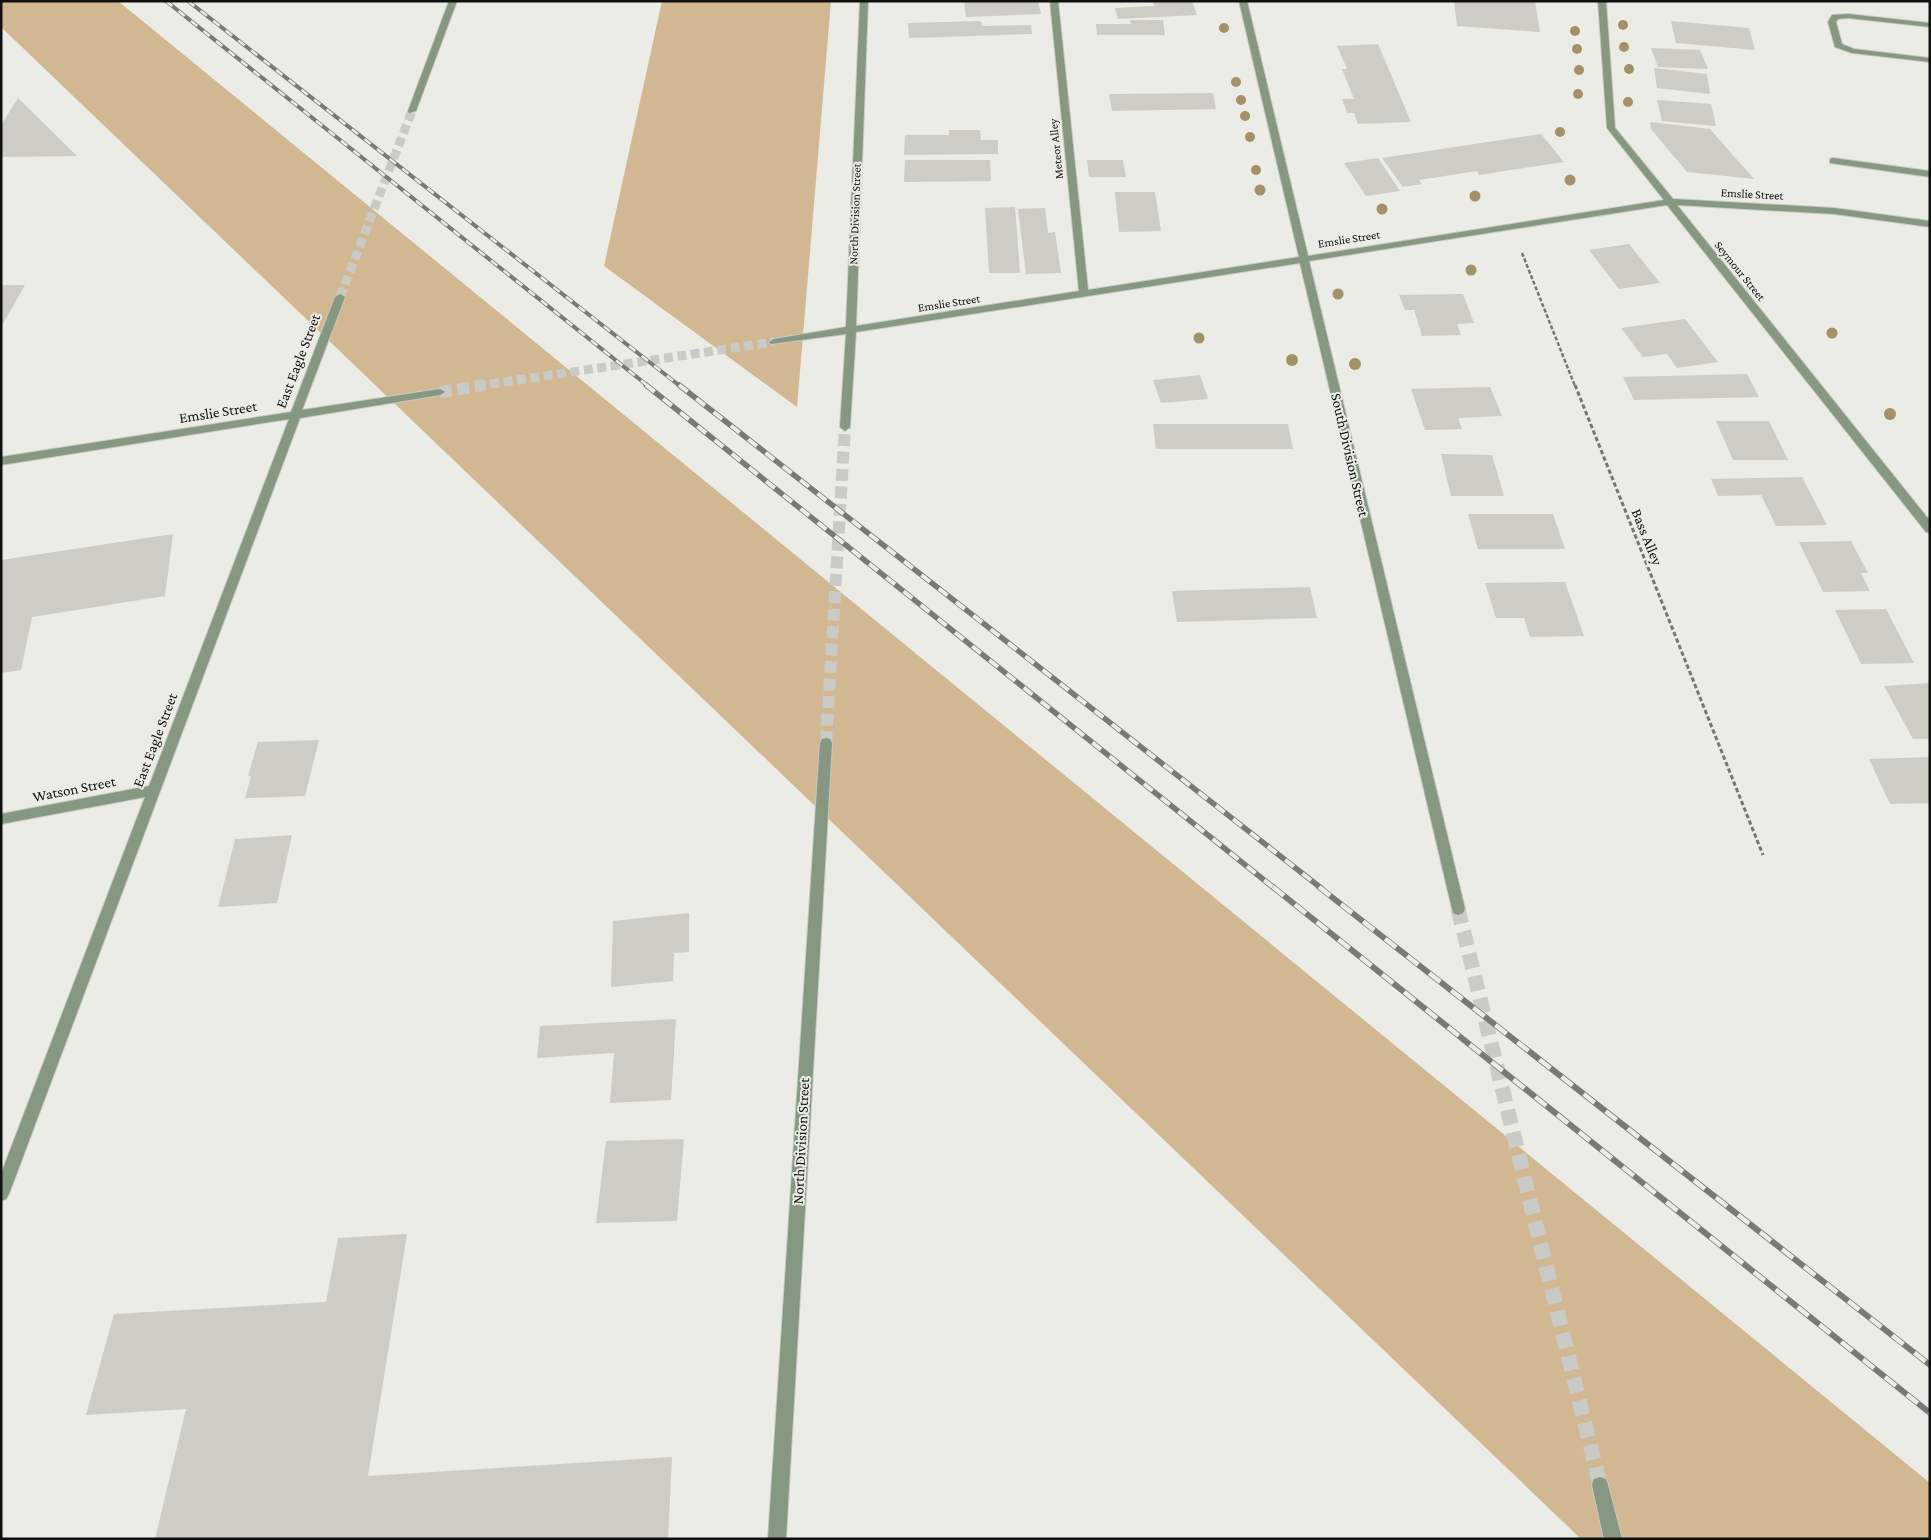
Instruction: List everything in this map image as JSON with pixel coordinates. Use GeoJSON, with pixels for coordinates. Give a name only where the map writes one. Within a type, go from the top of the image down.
{"type":"FeatureCollection","features":[{"type":"Feature","properties":{"kind":"street"},"geometry":{"type":"LineString","coordinates":[[412,111],[453,1]]}},
{"type":"Feature","properties":{"kind":"street","name":"North Division Street"},"geometry":{"type":"LineString","coordinates":[[845,427],[851,331],[864,1]]}},
{"type":"Feature","properties":{"kind":"street","name":"Meteor Alley"},"geometry":{"type":"LineString","coordinates":[[1054,1],[1084,294]]}},
{"type":"Feature","properties":{"kind":"street","name":"South Division Street"},"geometry":{"type":"LineString","coordinates":[[1243,1],[1458,909]]}},
{"type":"Feature","properties":{"kind":"street","name":"Seymour Street"},"geometry":{"type":"LineString","coordinates":[[1602,1],[1611,128],[1930,529]]}},
{"type":"Feature","properties":{"kind":"street"},"geometry":{"type":"LineString","coordinates":[[1930,26],[1848,16],[1835,17],[1832,22],[1838,45],[1852,51],[1930,60]]}},
{"type":"Feature","properties":{"kind":"street"},"geometry":{"type":"LineString","coordinates":[[1833,161],[1930,174]]}},
{"type":"Feature","properties":{"kind":"street","name":"Emslie Street"},"geometry":{"type":"LineString","coordinates":[[774,342],[1670,202],[1834,211],[1929,225]]}},
{"type":"Feature","properties":{"kind":"street","name":"East Eagle Street"},"geometry":{"type":"LineString","coordinates":[[1,1194],[340,297]]}},
{"type":"Feature","properties":{"kind":"street","name":"Emslie Street"},"geometry":{"type":"LineString","coordinates":[[1,461],[440,392]]}},
{"type":"Feature","properties":{"kind":"street","name":"North Division Street"},"geometry":{"type":"LineString","coordinates":[[778,1539],[826,744]]}},
{"type":"Feature","properties":{"kind":"street","name":"Watson Street"},"geometry":{"type":"LineString","coordinates":[[1,820],[154,790]]}},
{"type":"Feature","properties":{"kind":"street"},"geometry":{"type":"LineString","coordinates":[[1600,1485],[1612,1539]]}},
{"type":"Feature","properties":{"kind":"path","name":"Bass Alley"},"geometry":{"type":"LineString","coordinates":[[1512,227],[1763,855]]}},
{"type":"Feature","properties":{"kind":"shaded area"},"geometry":{"type":"Polygon","coordinates":[[[1,1],[118,1],[1930,1483],[1930,1539],[1581,1539],[1,27],[1,1]]]}},
{"type":"Feature","properties":{"kind":"shaded area"},"geometry":{"type":"Polygon","coordinates":[[[662,1],[831,1],[797,407],[604,266],[662,1]]]}},
{"type":"Feature","properties":{"kind":"building"},"geometry":{"type":"Polygon","coordinates":[[[964,1],[1038,1],[1041,14],[966,17],[964,1]]]}},
{"type":"Feature","properties":{"kind":"building"},"geometry":{"type":"Polygon","coordinates":[[[1192,1],[1197,15],[1118,19],[1115,8],[1154,6],[1153,2],[1192,1]]]}},
{"type":"Feature","properties":{"kind":"building"},"geometry":{"type":"Polygon","coordinates":[[[1454,1],[1535,1],[1540,32],[1457,26],[1454,1]]]}},
{"type":"Feature","properties":{"kind":"building"},"geometry":{"type":"Polygon","coordinates":[[[1130,20],[1163,20],[1165,35],[1097,35],[1096,24],[1131,24],[1130,20]]]}},
{"type":"Feature","properties":{"kind":"building"},"geometry":{"type":"Polygon","coordinates":[[[981,21],[982,26],[1031,25],[1032,34],[909,38],[908,23],[981,21]]]}},
{"type":"Feature","properties":{"kind":"building"},"geometry":{"type":"Polygon","coordinates":[[[1671,21],[1749,28],[1755,50],[1676,43],[1671,21]]]}},
{"type":"Feature","properties":{"kind":"building"},"geometry":{"type":"Polygon","coordinates":[[[1378,44],[1411,122],[1358,124],[1354,113],[1347,113],[1342,99],[1354,99],[1342,69],[1347,69],[1337,46],[1378,44]]]}},
{"type":"Feature","properties":{"kind":"building"},"geometry":{"type":"Polygon","coordinates":[[[1651,48],[1700,50],[1708,69],[1658,67],[1651,48]]]}},
{"type":"Feature","properties":{"kind":"building"},"geometry":{"type":"Polygon","coordinates":[[[1654,68],[1707,74],[1710,94],[1657,88],[1654,68]]]}},
{"type":"Feature","properties":{"kind":"building"},"geometry":{"type":"Polygon","coordinates":[[[1213,93],[1216,109],[1112,111],[1109,94],[1213,93]]]}},
{"type":"Feature","properties":{"kind":"building"},"geometry":{"type":"Polygon","coordinates":[[[18,98],[77,156],[3,157],[1,160],[1,125],[18,98]]]}},
{"type":"Feature","properties":{"kind":"building"},"geometry":{"type":"Polygon","coordinates":[[[1657,100],[1711,104],[1716,126],[1662,121],[1657,100]]]}},
{"type":"Feature","properties":{"kind":"building"},"geometry":{"type":"Polygon","coordinates":[[[1650,122],[1710,129],[1754,179],[1687,172],[1651,129],[1650,122]]]}},
{"type":"Feature","properties":{"kind":"building"},"geometry":{"type":"Polygon","coordinates":[[[949,130],[980,130],[981,140],[998,140],[998,154],[904,155],[905,135],[949,135],[949,130]]]}},
{"type":"Feature","properties":{"kind":"building"},"geometry":{"type":"Polygon","coordinates":[[[1541,134],[1564,162],[1479,175],[1477,171],[1419,180],[1422,184],[1403,187],[1382,158],[1541,134]]]}},
{"type":"Feature","properties":{"kind":"building"},"geometry":{"type":"Polygon","coordinates":[[[1378,158],[1400,191],[1366,196],[1344,163],[1378,158]]]}},
{"type":"Feature","properties":{"kind":"building"},"geometry":{"type":"Polygon","coordinates":[[[905,160],[990,160],[991,181],[904,182],[905,160]]]}},
{"type":"Feature","properties":{"kind":"building"},"geometry":{"type":"Polygon","coordinates":[[[1087,160],[1123,160],[1126,177],[1089,177],[1087,160]]]}},
{"type":"Feature","properties":{"kind":"building"},"geometry":{"type":"Polygon","coordinates":[[[1115,192],[1155,192],[1161,231],[1119,232],[1115,192]]]}},
{"type":"Feature","properties":{"kind":"building"},"geometry":{"type":"Polygon","coordinates":[[[1015,207],[1020,273],[989,273],[985,208],[1015,207]]]}},
{"type":"Feature","properties":{"kind":"building"},"geometry":{"type":"Polygon","coordinates":[[[1045,208],[1048,233],[1055,232],[1061,273],[1026,274],[1018,209],[1045,208]]]}},
{"type":"Feature","properties":{"kind":"building"},"geometry":{"type":"Polygon","coordinates":[[[1629,244],[1660,283],[1619,289],[1589,250],[1629,244]]]}},
{"type":"Feature","properties":{"kind":"building"},"geometry":{"type":"Polygon","coordinates":[[[1,285],[25,285],[1,327],[1,285]]]}},
{"type":"Feature","properties":{"kind":"building"},"geometry":{"type":"Polygon","coordinates":[[[1463,294],[1474,323],[1457,324],[1461,335],[1422,336],[1414,310],[1405,310],[1399,295],[1463,294]]]}},
{"type":"Feature","properties":{"kind":"building"},"geometry":{"type":"Polygon","coordinates":[[[1685,319],[1718,362],[1677,368],[1667,354],[1643,357],[1621,328],[1685,319]]]}},
{"type":"Feature","properties":{"kind":"building"},"geometry":{"type":"Polygon","coordinates":[[[1747,374],[1759,397],[1634,400],[1623,377],[1747,374]]]}},
{"type":"Feature","properties":{"kind":"building"},"geometry":{"type":"Polygon","coordinates":[[[1200,375],[1208,399],[1161,403],[1153,380],[1200,375]]]}},
{"type":"Feature","properties":{"kind":"building"},"geometry":{"type":"Polygon","coordinates":[[[1490,387],[1502,416],[1458,418],[1462,429],[1425,430],[1411,389],[1490,387]]]}},
{"type":"Feature","properties":{"kind":"building"},"geometry":{"type":"Polygon","coordinates":[[[1716,421],[1769,421],[1788,460],[1733,460],[1716,421]]]}},
{"type":"Feature","properties":{"kind":"building"},"geometry":{"type":"Polygon","coordinates":[[[1153,424],[1288,424],[1293,449],[1156,449],[1153,424]]]}},
{"type":"Feature","properties":{"kind":"building"},"geometry":{"type":"Polygon","coordinates":[[[1441,454],[1492,455],[1504,496],[1451,496],[1441,454]]]}},
{"type":"Feature","properties":{"kind":"building"},"geometry":{"type":"Polygon","coordinates":[[[1802,477],[1827,525],[1776,526],[1761,495],[1718,496],[1711,479],[1802,477]]]}},
{"type":"Feature","properties":{"kind":"building"},"geometry":{"type":"Polygon","coordinates":[[[1468,514],[1553,514],[1565,549],[1478,549],[1468,514]]]}},
{"type":"Feature","properties":{"kind":"building"},"geometry":{"type":"Polygon","coordinates":[[[173,534],[165,596],[32,617],[21,670],[1,673],[1,560],[173,534]]]}},
{"type":"Feature","properties":{"kind":"building"},"geometry":{"type":"Polygon","coordinates":[[[1851,541],[1868,573],[1861,573],[1870,591],[1823,592],[1799,542],[1851,541]]]}},
{"type":"Feature","properties":{"kind":"building"},"geometry":{"type":"Polygon","coordinates":[[[1565,582],[1584,636],[1530,637],[1524,618],[1496,618],[1485,583],[1565,582]]]}},
{"type":"Feature","properties":{"kind":"building"},"geometry":{"type":"Polygon","coordinates":[[[1310,587],[1317,618],[1177,622],[1172,591],[1310,587]]]}},
{"type":"Feature","properties":{"kind":"building"},"geometry":{"type":"Polygon","coordinates":[[[1886,609],[1914,663],[1861,664],[1835,610],[1886,609]]]}},
{"type":"Feature","properties":{"kind":"building"},"geometry":{"type":"Polygon","coordinates":[[[1930,683],[1930,739],[1913,739],[1884,686],[1930,683]]]}},
{"type":"Feature","properties":{"kind":"building"},"geometry":{"type":"Polygon","coordinates":[[[319,740],[305,796],[245,798],[251,776],[248,776],[258,742],[319,740]]]}},
{"type":"Feature","properties":{"kind":"building"},"geometry":{"type":"Polygon","coordinates":[[[1930,757],[1930,803],[1890,804],[1869,759],[1930,757]]]}},
{"type":"Feature","properties":{"kind":"building"},"geometry":{"type":"Polygon","coordinates":[[[292,835],[277,903],[218,907],[235,839],[292,835]]]}},
{"type":"Feature","properties":{"kind":"building"},"geometry":{"type":"Polygon","coordinates":[[[689,913],[689,952],[674,953],[673,981],[611,987],[613,921],[689,913]]]}},
{"type":"Feature","properties":{"kind":"building"},"geometry":{"type":"Polygon","coordinates":[[[676,1019],[671,1100],[610,1103],[614,1053],[537,1058],[540,1026],[676,1019]]]}},
{"type":"Feature","properties":{"kind":"building"},"geometry":{"type":"Polygon","coordinates":[[[684,1139],[677,1221],[596,1223],[606,1141],[684,1139]]]}},
{"type":"Feature","properties":{"kind":"building"},"geometry":{"type":"Polygon","coordinates":[[[407,1234],[368,1476],[672,1457],[668,1539],[155,1539],[186,1409],[86,1415],[114,1314],[326,1302],[338,1238],[407,1234]]]}},
{"type":"Feature","properties":{"kind":"tunnel"},"geometry":{"type":"LineString","coordinates":[[340,297],[412,111]]}},
{"type":"Feature","properties":{"kind":"tunnel"},"geometry":{"type":"LineString","coordinates":[[477,386],[774,342]]}},
{"type":"Feature","properties":{"kind":"tunnel"},"geometry":{"type":"LineString","coordinates":[[440,392],[485,385]]}},
{"type":"Feature","properties":{"kind":"tunnel"},"geometry":{"type":"LineString","coordinates":[[826,743],[845,427]]}},
{"type":"Feature","properties":{"kind":"tunnel"},"geometry":{"type":"LineString","coordinates":[[1458,909],[1600,1485]]}},
{"type":"Feature","properties":{"kind":"railway"},"geometry":{"type":"LineString","coordinates":[[166,1],[648,386]]}},
{"type":"Feature","properties":{"kind":"railway"},"geometry":{"type":"LineString","coordinates":[[188,1],[680,386]]}},
{"type":"Feature","properties":{"kind":"railway"},"geometry":{"type":"LineString","coordinates":[[646,385],[1274,888]]}},
{"type":"Feature","properties":{"kind":"railway"},"geometry":{"type":"LineString","coordinates":[[679,385],[1321,888]]}},
{"type":"Feature","properties":{"kind":"railway"},"geometry":{"type":"LineString","coordinates":[[1273,887],[1930,1413]]}},
{"type":"Feature","properties":{"kind":"railway"},"geometry":{"type":"LineString","coordinates":[[1319,887],[1930,1365]]}}]}
